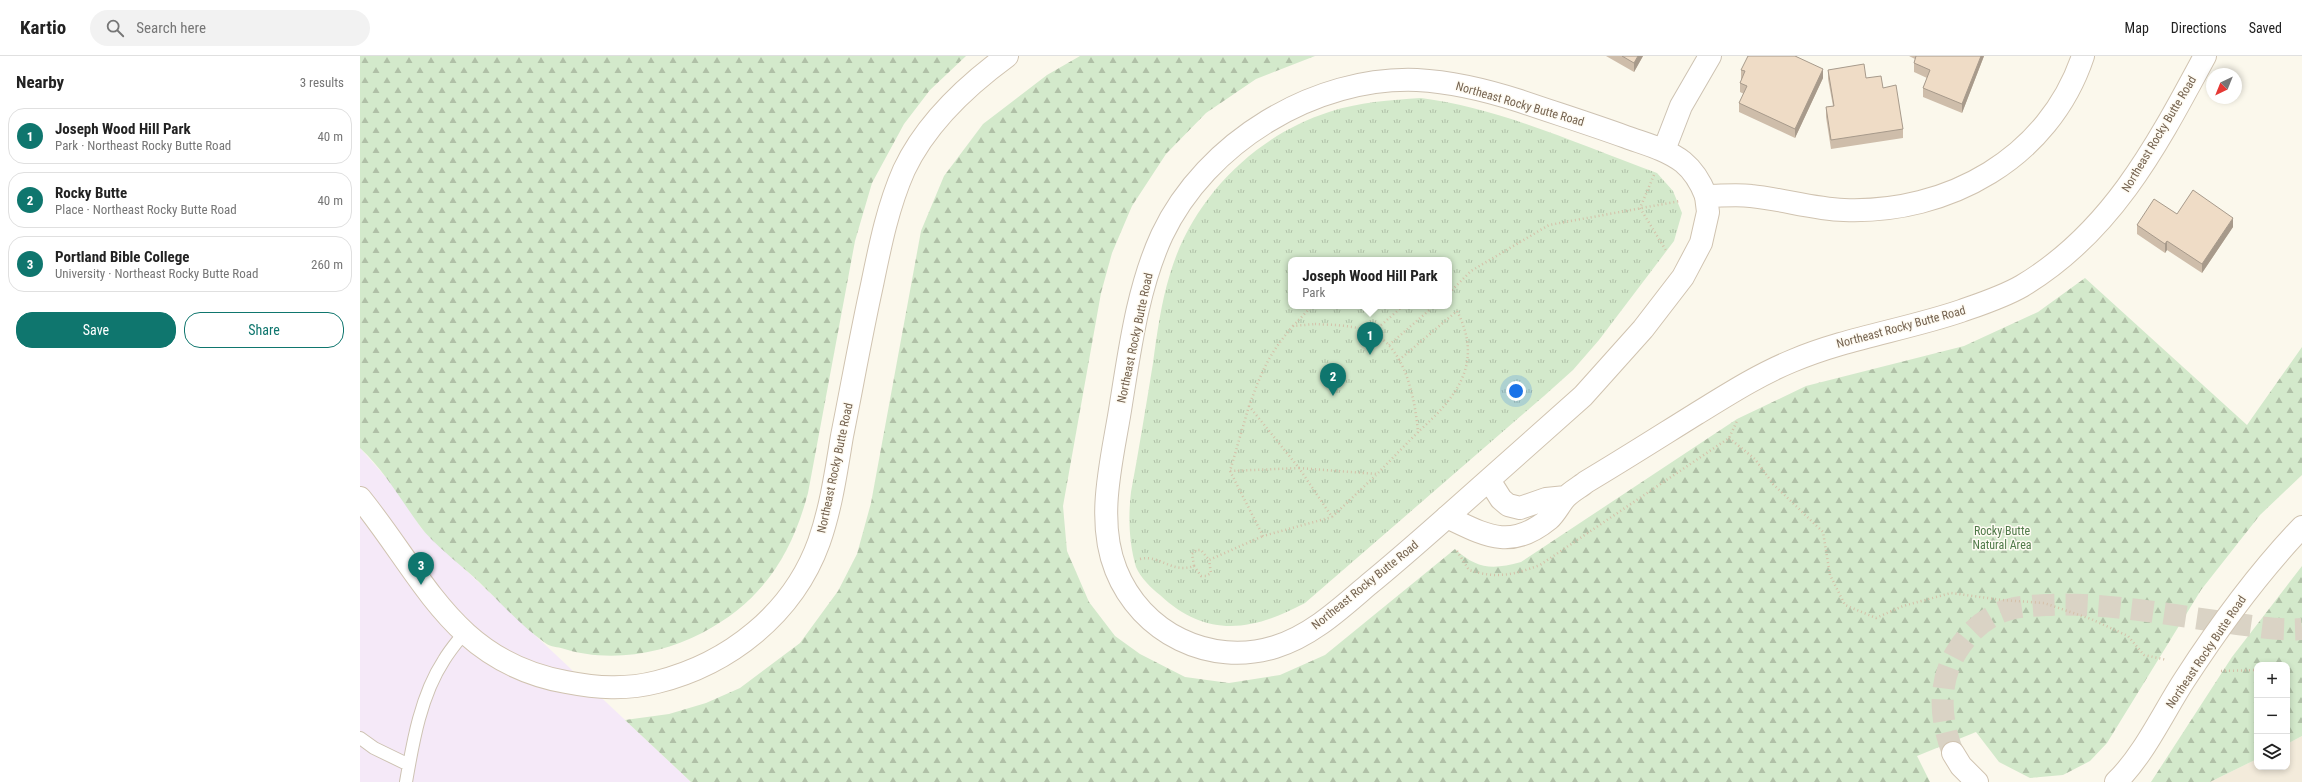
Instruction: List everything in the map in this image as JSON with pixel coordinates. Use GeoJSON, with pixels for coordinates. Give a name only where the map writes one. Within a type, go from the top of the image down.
{"type":"FeatureCollection","features":[{"type":"Feature","properties":{"kind":"street","name":"Northeast Rocky Butte Road"},"geometry":{"type":"LineString","coordinates":[[360,498],[421,583],[445,613],[464,633],[489,653],[528,673],[578,685],[626,688],[673,678],[714,661],[752,635],[772,617],[799,583],[818,545],[826,522],[882,234],[905,169],[926,133],[941,115],[980,76],[1007,56]]}},
{"type":"Feature","properties":{"kind":"street"},"geometry":{"type":"LineString","coordinates":[[1664,150],[1681,106],[1710,56]]}},
{"type":"Feature","properties":{"kind":"street"},"geometry":{"type":"LineString","coordinates":[[1706,196],[1750,195],[1829,209],[1874,210],[1901,207],[1953,192],[1977,182],[1995,170],[2029,142],[2058,107],[2083,56]]}},
{"type":"Feature","properties":{"kind":"street","name":"Northeast Rocky Butte Road"},"geometry":{"type":"LineString","coordinates":[[1447,516],[1486,536],[1500,538],[1516,536],[1550,519],[1566,497],[1735,390],[1790,361],[1848,341],[1930,321],[1996,299],[2021,286],[2050,267],[2097,225],[2121,198],[2144,163],[2205,56]]}},
{"type":"Feature","properties":{"kind":"street","name":"Northeast Rocky Butte Road"},"geometry":{"type":"LineString","coordinates":[[1415,80],[1473,87],[1579,120],[1664,150],[1683,162],[1695,174],[1706,196],[1708,212],[1706,227],[1701,243],[1683,277],[1607,372],[1567,411],[1334,614],[1299,637],[1278,646],[1242,653],[1214,652],[1192,646],[1173,637],[1143,612],[1127,592],[1116,571],[1109,547],[1106,506],[1122,394],[1142,295],[1162,235],[1179,206],[1198,180],[1219,158],[1267,122],[1323,95],[1379,82],[1415,80]]}},
{"type":"Feature","properties":{"kind":"street","name":"Northeast Rocky Butte Road"},"geometry":{"type":"LineString","coordinates":[[1489,480],[1501,499],[1508,505],[1520,508],[1546,499],[1566,497]]}},
{"type":"Feature","properties":{"kind":"street","name":"Northeast Rocky Butte Road"},"geometry":{"type":"LineString","coordinates":[[2116,782],[2132,763],[2194,666],[2253,582],[2302,527]]}},
{"type":"Feature","properties":{"kind":"street"},"geometry":{"type":"LineString","coordinates":[[1953,753],[1961,766],[1977,782]]}},
{"type":"Feature","properties":{"kind":"lane"},"geometry":{"type":"LineString","coordinates":[[406,782],[424,703],[443,661],[464,633]]}},
{"type":"Feature","properties":{"kind":"lane"},"geometry":{"type":"LineString","coordinates":[[360,738],[374,748],[409,766]]}},
{"type":"Feature","properties":{"kind":"path"},"geometry":{"type":"LineString","coordinates":[[1640,208],[1664,150]]}},
{"type":"Feature","properties":{"kind":"path"},"geometry":{"type":"LineString","coordinates":[[1452,290],[1472,271],[1549,225],[1706,196]]}},
{"type":"Feature","properties":{"kind":"path"},"geometry":{"type":"LineString","coordinates":[[1640,208],[1683,277]]}},
{"type":"Feature","properties":{"kind":"path"},"geometry":{"type":"LineString","coordinates":[[1263,536],[1230,471],[1249,406],[1265,363],[1274,349],[1309,309]]}},
{"type":"Feature","properties":{"kind":"path"},"geometry":{"type":"LineString","coordinates":[[1372,333],[1400,309]]}},
{"type":"Feature","properties":{"kind":"path"},"geometry":{"type":"LineString","coordinates":[[1388,345],[1430,309]]}},
{"type":"Feature","properties":{"kind":"path"},"geometry":{"type":"LineString","coordinates":[[1209,560],[1263,536],[1332,516],[1438,414],[1455,393],[1465,372],[1469,356],[1468,342],[1464,325],[1457,310],[1398,360]]}},
{"type":"Feature","properties":{"kind":"path"},"geometry":{"type":"LineString","coordinates":[[1293,326],[1315,324],[1342,326],[1372,333],[1388,345],[1398,360],[1412,392],[1418,432]]}},
{"type":"Feature","properties":{"kind":"path"},"geometry":{"type":"LineString","coordinates":[[1447,516],[1455,548],[1469,570],[1488,576],[1515,574],[1540,565],[1729,438],[1737,419],[1735,390]]}},
{"type":"Feature","properties":{"kind":"path"},"geometry":{"type":"LineString","coordinates":[[1249,406],[1299,468],[1332,516]]}},
{"type":"Feature","properties":{"kind":"path"},"geometry":{"type":"LineString","coordinates":[[1729,438],[1755,459],[1773,484],[1822,532],[1830,563],[1830,575],[1845,605],[1876,618],[1902,606],[1951,593],[2002,600],[2044,603],[2091,619],[2128,636],[2144,655],[2217,671],[2254,670]]}},
{"type":"Feature","properties":{"kind":"path"},"geometry":{"type":"LineString","coordinates":[[1230,471],[1299,468],[1377,474]]}},
{"type":"Feature","properties":{"kind":"path"},"geometry":{"type":"LineString","coordinates":[[1196,550],[1202,550],[1209,560],[1211,573],[1206,576],[1201,576],[1194,566],[1192,554],[1196,550]]}},
{"type":"Feature","properties":{"kind":"path"},"geometry":{"type":"LineString","coordinates":[[1135,560],[1144,558],[1152,559],[1179,569],[1194,566]]}},
{"type":"Feature","properties":{"kind":"shaded area"},"geometry":{"type":"Polygon","coordinates":[[[360,448],[398,491],[421,528],[691,782],[360,782],[360,448]]]}},
{"type":"Feature","properties":{"kind":"shaded area"},"geometry":{"type":"Polygon","coordinates":[[[2302,736],[2302,782],[2210,782],[2254,760],[2254,770],[2290,770],[2290,742],[2302,736]]]}},
{"type":"Feature","properties":{"kind":"green space"},"geometry":{"type":"Polygon","coordinates":[[[360,56],[966,56],[930,90],[904,124],[872,183],[855,241],[808,493],[801,516],[793,538],[771,575],[757,592],[723,621],[686,641],[669,647],[633,654],[615,656],[597,655],[579,653],[552,646],[535,636],[425,533],[385,476],[360,448],[360,56]]]}},
{"type":"Feature","properties":{"kind":"green space","name":"Rocky Butte Natural Area"},"geometry":{"type":"Polygon","coordinates":[[[1080,56],[1315,56],[1256,79],[1206,113],[1166,154],[1132,206],[1112,253],[1101,293],[1063,506],[1067,551],[1089,602],[1115,636],[1140,654],[1185,677],[1229,683],[1280,675],[1325,655],[1455,549],[1471,561],[1485,566],[1493,567],[1511,565],[1521,562],[1737,419],[1806,386],[1964,346],[2038,312],[2085,278],[2247,425],[2302,347],[2302,475],[2260,515],[2201,590],[2107,743],[2090,761],[2063,775],[2030,778],[1999,762],[1976,732],[1917,756],[1930,782],[691,782],[625,720],[669,714],[706,703],[740,688],[800,643],[838,591],[857,554],[871,503],[921,231],[944,176],[983,124],[1047,75],[1080,56]]]}},
{"type":"Feature","properties":{"kind":"green space"},"geometry":{"type":"Polygon","coordinates":[[[1421,98],[1481,110],[1541,129],[1657,173],[1673,191],[1682,213],[1674,241],[1599,340],[1573,370],[1305,603],[1267,620],[1249,624],[1231,626],[1213,624],[1195,619],[1178,609],[1157,592],[1140,575],[1136,567],[1132,549],[1130,530],[1131,492],[1160,318],[1170,274],[1180,246],[1194,220],[1210,196],[1230,174],[1252,154],[1276,137],[1302,123],[1329,112],[1375,102],[1421,98]]]}},
{"type":"Feature","properties":{"kind":"green space"},"geometry":{"type":"Polygon","coordinates":[[[2302,566],[2302,736],[2290,742],[2290,662],[2254,662],[2254,760],[2210,782],[2151,782],[2232,657],[2302,566]]]}},
{"type":"Feature","properties":{"kind":"building"},"geometry":{"type":"Polygon","coordinates":[[[1622,56],[1638,56],[1634,63],[1622,56]]]}},
{"type":"Feature","properties":{"kind":"building"},"geometry":{"type":"Polygon","coordinates":[[[1748,56],[1795,56],[1823,69],[1795,129],[1739,103],[1747,86],[1740,83],[1745,71],[1741,70],[1748,56]]]}},
{"type":"Feature","properties":{"kind":"building"},"geometry":{"type":"Polygon","coordinates":[[[1916,56],[1981,56],[1962,104],[1923,88],[1930,70],[1914,63],[1916,56]]]}},
{"type":"Feature","properties":{"kind":"building"},"geometry":{"type":"Polygon","coordinates":[[[1864,64],[1866,78],[1881,76],[1883,88],[1896,85],[1903,129],[1831,140],[1826,107],[1834,106],[1828,70],[1864,64]]]}},
{"type":"Feature","properties":{"kind":"building"},"geometry":{"type":"Polygon","coordinates":[[[2193,190],[2233,218],[2202,264],[2167,241],[2165,244],[2137,225],[2154,199],[2177,214],[2193,190]]]}},
{"type":"Feature","properties":{"kind":"tunnel"},"geometry":{"type":"LineString","coordinates":[[1953,753],[1945,728],[1943,715],[1946,676],[1957,651],[1972,632],[1986,620],[2004,611],[2039,605],[2092,605],[2266,628],[2302,629]]}},
{"type":"Feature","properties":{"kind":"place","name":"Joseph Wood Hill Park"},"geometry":{"type":"Point","coordinates":[1370,355]}},
{"type":"Feature","properties":{"kind":"place","name":"Rocky Butte"},"geometry":{"type":"Point","coordinates":[1333,396]}},
{"type":"Feature","properties":{"kind":"place","name":"Portland Bible College"},"geometry":{"type":"Point","coordinates":[421,585]}}]}
